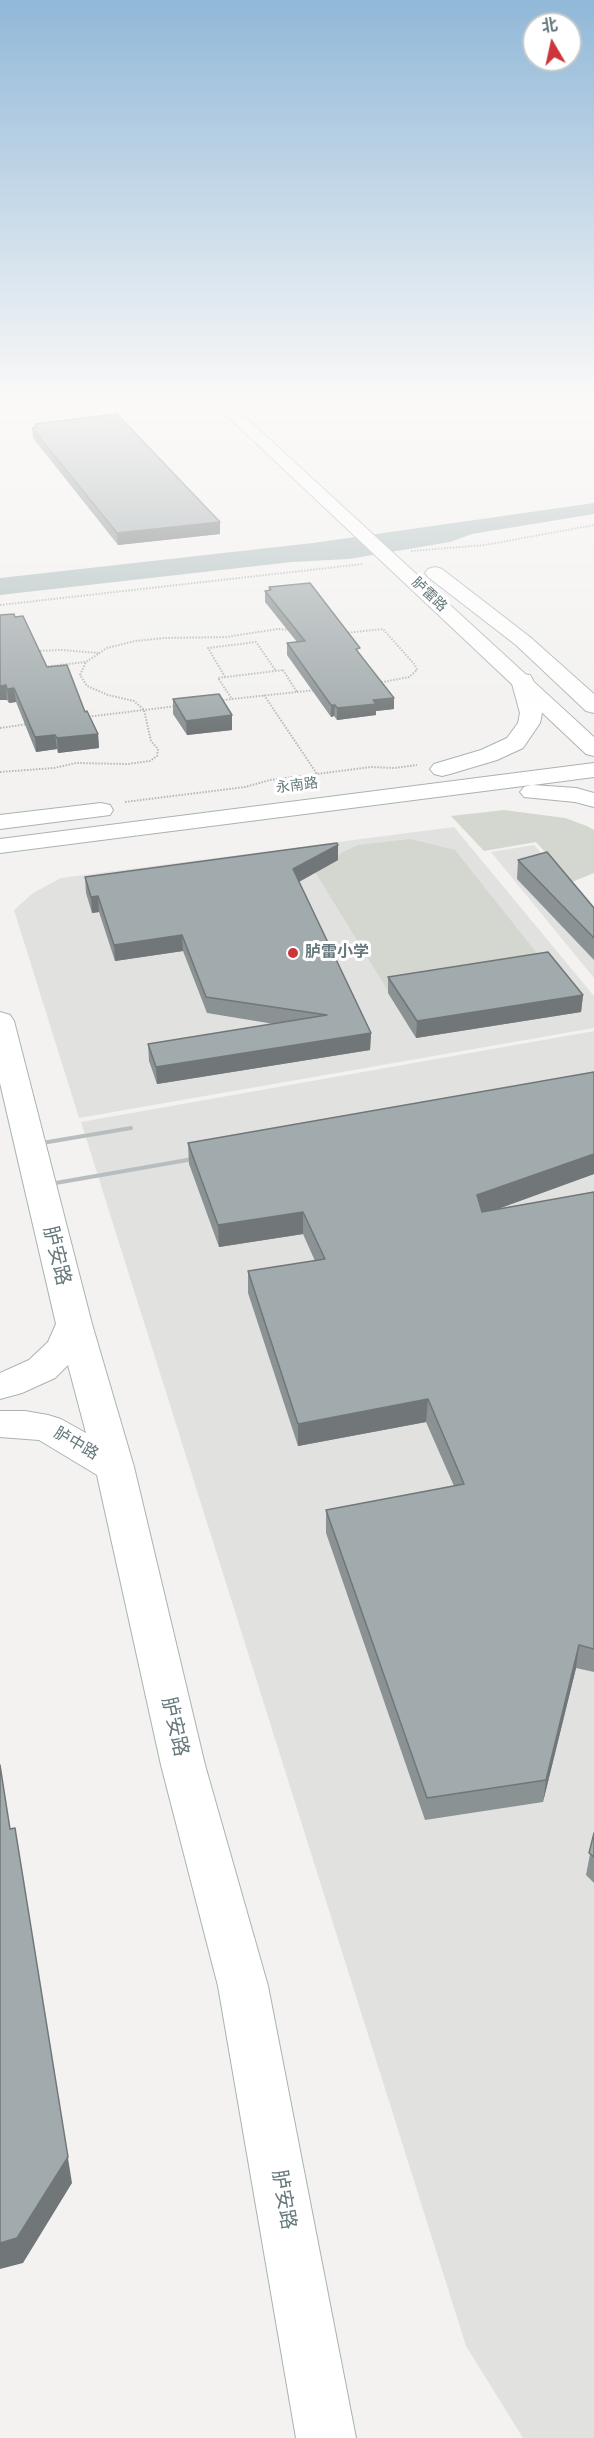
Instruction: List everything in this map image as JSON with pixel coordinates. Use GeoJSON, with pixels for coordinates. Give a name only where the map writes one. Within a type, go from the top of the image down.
{"type":"FeatureCollection","features":[{"type":"Feature","properties":{"kind":"main road","name":"胪雷路"},"geometry":{"type":"LineString","coordinates":[[334,507],[364,535],[452,588],[523,641],[594,706]]}},
{"type":"Feature","properties":{"kind":"main road","name":"胪雷路"},"geometry":{"type":"LineString","coordinates":[[401,556],[594,750]]}},
{"type":"Feature","properties":{"kind":"main road"},"geometry":{"type":"LineString","coordinates":[[434,766],[489,755],[515,743],[529,723],[531,713],[522,680]]}},
{"type":"Feature","properties":{"kind":"main road"},"geometry":{"type":"LineString","coordinates":[[572,687],[594,694]]}},
{"type":"Feature","properties":{"kind":"main road","name":"永南路"},"geometry":{"type":"LineString","coordinates":[[178,801],[434,766],[594,750]]}},
{"type":"Feature","properties":{"kind":"main road"},"geometry":{"type":"LineString","coordinates":[[0,846],[594,770]]}},
{"type":"Feature","properties":{"kind":"main road"},"geometry":{"type":"LineString","coordinates":[[425,792],[534,792],[576,795],[594,800]]}},
{"type":"Feature","properties":{"kind":"main road"},"geometry":{"type":"LineString","coordinates":[[0,822],[118,805]]}},
{"type":"Feature","properties":{"kind":"main road","name":"胪安路"},"geometry":{"type":"LineString","coordinates":[[0,1021],[74,1324],[115,1467],[183,1765],[243,1986],[326,2438]]}},
{"type":"Feature","properties":{"kind":"main road"},"geometry":{"type":"LineString","coordinates":[[0,1386],[42,1369],[63,1348],[74,1324]]}},
{"type":"Feature","properties":{"kind":"main road","name":"胪中路"},"geometry":{"type":"LineString","coordinates":[[0,1424],[25,1424],[48,1428],[115,1467]]}},
{"type":"Feature","properties":{"kind":"lane"},"geometry":{"type":"LineString","coordinates":[[30,1145],[131,1128]]}},
{"type":"Feature","properties":{"kind":"lane"},"geometry":{"type":"LineString","coordinates":[[39,1186],[203,1157]]}},
{"type":"Feature","properties":{"kind":"path"},"geometry":{"type":"LineString","coordinates":[[0,605],[485,545],[594,525]]}},
{"type":"Feature","properties":{"kind":"path"},"geometry":{"type":"LineString","coordinates":[[32,668],[86,662],[107,648],[135,641],[226,637],[278,629],[295,632]]}},
{"type":"Feature","properties":{"kind":"path"},"geometry":{"type":"LineString","coordinates":[[342,633],[383,629],[416,665],[417,670],[409,677],[400,681],[377,683]]}},
{"type":"Feature","properties":{"kind":"path"},"geometry":{"type":"LineString","coordinates":[[226,637],[230,645]]}},
{"type":"Feature","properties":{"kind":"path"},"geometry":{"type":"LineString","coordinates":[[225,677],[208,648],[256,642],[276,671]]}},
{"type":"Feature","properties":{"kind":"path"},"geometry":{"type":"LineString","coordinates":[[28,651],[61,650],[99,653]]}},
{"type":"Feature","properties":{"kind":"path"},"geometry":{"type":"LineString","coordinates":[[0,772],[54,768],[76,763],[128,764],[150,761],[157,756],[158,749],[151,741],[144,710],[134,701],[108,695],[87,686],[80,675],[86,662]]}},
{"type":"Feature","properties":{"kind":"path"},"geometry":{"type":"LineString","coordinates":[[232,699],[218,678],[283,670],[297,692]]}},
{"type":"Feature","properties":{"kind":"path"},"geometry":{"type":"LineString","coordinates":[[210,702],[320,689]]}},
{"type":"Feature","properties":{"kind":"path"},"geometry":{"type":"LineString","coordinates":[[264,696],[317,774]]}},
{"type":"Feature","properties":{"kind":"path"},"geometry":{"type":"LineString","coordinates":[[77,718],[188,704]]}},
{"type":"Feature","properties":{"kind":"path"},"geometry":{"type":"LineString","coordinates":[[0,728],[33,724]]}},
{"type":"Feature","properties":{"kind":"path"},"geometry":{"type":"LineString","coordinates":[[118,805],[317,774],[434,766]]}},
{"type":"Feature","properties":{"kind":"shaded area"},"geometry":{"type":"Polygon","coordinates":[[[567,507],[594,507],[594,514],[472,534],[450,542],[349,559],[292,562],[0,595],[0,578],[313,543],[567,507]]]}},
{"type":"Feature","properties":{"kind":"shaded area"},"geometry":{"type":"Polygon","coordinates":[[[504,810],[565,818],[594,830],[594,873],[572,882],[536,842],[484,851],[451,816],[504,810]]]}},
{"type":"Feature","properties":{"kind":"shaded area","name":"胪雷小学"},"geometry":{"type":"Polygon","coordinates":[[[454,827],[594,996],[594,1028],[79,1118],[14,910],[33,893],[61,878],[454,827]]]}},
{"type":"Feature","properties":{"kind":"shaded area"},"geometry":{"type":"Polygon","coordinates":[[[410,839],[455,850],[547,966],[388,991],[303,852],[333,863],[341,853],[358,845],[410,839]]]}},
{"type":"Feature","properties":{"kind":"shaded area"},"geometry":{"type":"Polygon","coordinates":[[[534,845],[594,911],[594,978],[491,852],[534,845]]]}},
{"type":"Feature","properties":{"kind":"shaded area"},"geometry":{"type":"Polygon","coordinates":[[[594,1031],[594,2438],[523,2438],[466,2346],[81,1122],[594,1031]]]}},
{"type":"Feature","properties":{"kind":"building"},"geometry":{"type":"Polygon","coordinates":[[[96,507],[205,507],[220,522],[117,533],[96,507]]]}},
{"type":"Feature","properties":{"kind":"building"},"geometry":{"type":"Polygon","coordinates":[[[310,583],[360,648],[356,649],[394,698],[373,700],[376,704],[337,708],[331,705],[287,643],[305,641],[265,591],[271,590],[269,587],[310,583]]]}},
{"type":"Feature","properties":{"kind":"building"},"geometry":{"type":"Polygon","coordinates":[[[14,614],[15,617],[23,616],[47,667],[67,665],[85,712],[87,711],[98,734],[57,738],[55,735],[35,737],[14,688],[7,689],[6,685],[0,686],[0,615],[14,614]]]}},
{"type":"Feature","properties":{"kind":"building"},"geometry":{"type":"Polygon","coordinates":[[[219,694],[232,715],[186,721],[173,699],[219,694]]]}},
{"type":"Feature","properties":{"kind":"building"},"geometry":{"type":"Polygon","coordinates":[[[337,843],[338,845],[293,869],[371,1033],[156,1067],[148,1044],[327,1015],[206,997],[182,935],[114,945],[98,896],[91,897],[85,877],[337,843]]]}},
{"type":"Feature","properties":{"kind":"building"},"geometry":{"type":"Polygon","coordinates":[[[547,852],[594,908],[594,938],[518,860],[547,852]]]}},
{"type":"Feature","properties":{"kind":"building"},"geometry":{"type":"Polygon","coordinates":[[[548,952],[583,995],[417,1021],[388,977],[548,952]]]}},
{"type":"Feature","properties":{"kind":"building"},"geometry":{"type":"Polygon","coordinates":[[[594,1072],[594,1154],[477,1195],[482,1212],[594,1192],[594,1649],[579,1645],[546,1780],[427,1798],[326,1510],[464,1484],[428,1399],[298,1424],[248,1271],[325,1259],[303,1212],[218,1225],[188,1143],[594,1072]]]}},
{"type":"Feature","properties":{"kind":"building"},"geometry":{"type":"Polygon","coordinates":[[[0,1765],[10,1829],[15,1828],[68,2157],[17,2238],[0,2243],[0,1765]]]}},
{"type":"Feature","properties":{"kind":"building"},"geometry":{"type":"Polygon","coordinates":[[[594,1833],[594,1857],[589,1853],[594,1833]]]}},
{"type":"Feature","properties":{"kind":"place","name":"胪雷小学"},"geometry":{"type":"Point","coordinates":[293,953]}}]}
